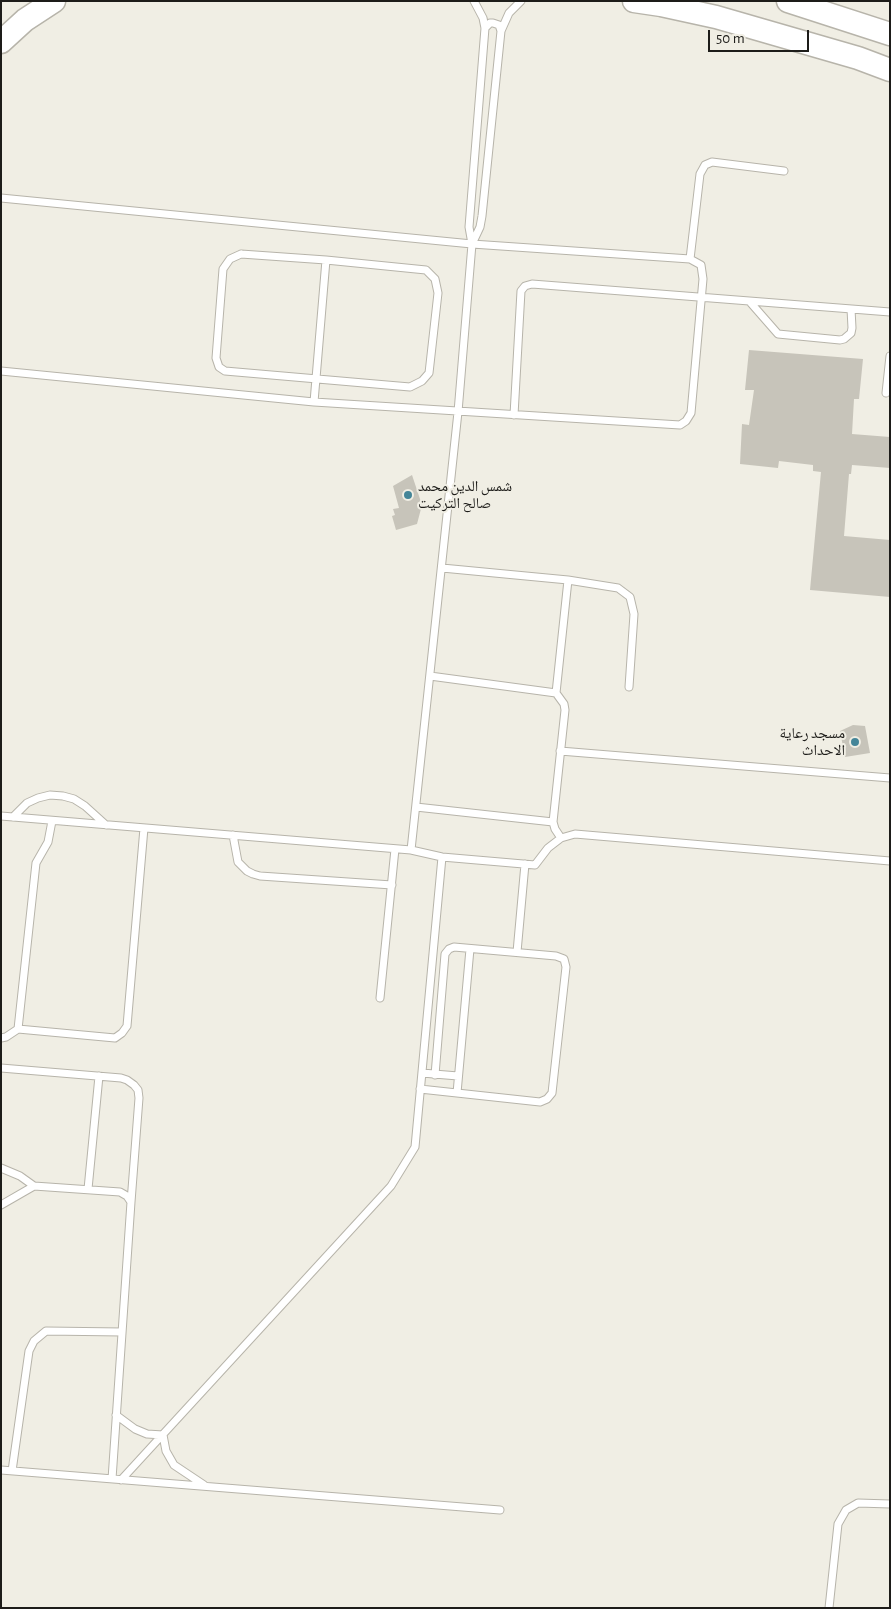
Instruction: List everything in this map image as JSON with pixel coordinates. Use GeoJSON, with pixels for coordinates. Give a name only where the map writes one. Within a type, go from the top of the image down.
{"type":"FeatureCollection","features":[{"type":"Feature","properties":{"kind":"main road"},"geometry":{"type":"LineString","coordinates":[[1,42],[26,20],[54,1]]}},
{"type":"Feature","properties":{"kind":"main road"},"geometry":{"type":"LineString","coordinates":[[634,1],[661,5],[724,20],[858,58],[890,70]]}},
{"type":"Feature","properties":{"kind":"main road"},"geometry":{"type":"LineString","coordinates":[[788,1],[890,34]]}},
{"type":"Feature","properties":{"kind":"lane"},"geometry":{"type":"LineString","coordinates":[[411,850],[458,412],[472,244],[469,227],[485,28],[483,18],[474,1]]}},
{"type":"Feature","properties":{"kind":"lane"},"geometry":{"type":"LineString","coordinates":[[472,244],[477,236],[481,222],[501,31],[509,13],[520,1]]}},
{"type":"Feature","properties":{"kind":"lane"},"geometry":{"type":"LineString","coordinates":[[485,28],[493,23],[499,25],[501,31]]}},
{"type":"Feature","properties":{"kind":"lane"},"geometry":{"type":"LineString","coordinates":[[479,111],[493,112]]}},
{"type":"Feature","properties":{"kind":"lane"},"geometry":{"type":"LineString","coordinates":[[690,259],[700,174],[705,165],[712,162],[784,170]]}},
{"type":"Feature","properties":{"kind":"lane"},"geometry":{"type":"LineString","coordinates":[[1,198],[472,244],[690,259],[700,265],[703,279],[691,413],[686,421],[680,425],[314,402],[1,371]]}},
{"type":"Feature","properties":{"kind":"lane"},"geometry":{"type":"LineString","coordinates":[[240,254],[326,260],[426,270],[435,279],[438,293],[429,373],[422,381],[410,387],[316,379],[225,371],[219,366],[216,358],[223,269],[230,260],[240,254]]}},
{"type":"Feature","properties":{"kind":"lane"},"geometry":{"type":"LineString","coordinates":[[314,402],[326,260]]}},
{"type":"Feature","properties":{"kind":"lane"},"geometry":{"type":"LineString","coordinates":[[514,415],[521,291],[525,286],[532,284],[890,312]]}},
{"type":"Feature","properties":{"kind":"lane"},"geometry":{"type":"LineString","coordinates":[[750,302],[778,334],[782,336],[840,340],[844,339],[851,332],[852,309]]}},
{"type":"Feature","properties":{"kind":"lane"},"geometry":{"type":"LineString","coordinates":[[886,393],[890,356]]}},
{"type":"Feature","properties":{"kind":"lane"},"geometry":{"type":"LineString","coordinates":[[442,568],[568,580],[618,588],[630,597],[634,614],[630,687]]}},
{"type":"Feature","properties":{"kind":"lane"},"geometry":{"type":"LineString","coordinates":[[561,838],[553,822],[565,710],[564,704],[556,693],[568,580]]}},
{"type":"Feature","properties":{"kind":"lane"},"geometry":{"type":"LineString","coordinates":[[430,676],[556,693]]}},
{"type":"Feature","properties":{"kind":"lane"},"geometry":{"type":"LineString","coordinates":[[560,751],[890,778]]}},
{"type":"Feature","properties":{"kind":"lane"},"geometry":{"type":"LineString","coordinates":[[13,817],[27,803],[38,798],[50,795],[63,796],[74,799],[85,806],[107,825]]}},
{"type":"Feature","properties":{"kind":"lane"},"geometry":{"type":"LineString","coordinates":[[416,808],[553,822]]}},
{"type":"Feature","properties":{"kind":"lane"},"geometry":{"type":"LineString","coordinates":[[1,816],[411,850],[442,857],[535,865],[548,848],[561,838],[575,834],[890,861]]}},
{"type":"Feature","properties":{"kind":"lane"},"geometry":{"type":"LineString","coordinates":[[18,1029],[36,863],[48,842],[52,821]]}},
{"type":"Feature","properties":{"kind":"lane"},"geometry":{"type":"LineString","coordinates":[[1,1038],[18,1029],[115,1038],[127,1026],[144,828]]}},
{"type":"Feature","properties":{"kind":"lane"},"geometry":{"type":"LineString","coordinates":[[233,835],[238,862],[253,874],[392,885]]}},
{"type":"Feature","properties":{"kind":"lane"},"geometry":{"type":"LineString","coordinates":[[380,998],[395,849]]}},
{"type":"Feature","properties":{"kind":"lane"},"geometry":{"type":"LineString","coordinates":[[122,1480],[391,1186],[415,1147],[442,857]]}},
{"type":"Feature","properties":{"kind":"lane"},"geometry":{"type":"LineString","coordinates":[[517,952],[525,864]]}},
{"type":"Feature","properties":{"kind":"lane"},"geometry":{"type":"LineString","coordinates":[[420,1090],[540,1102],[546,1099],[552,1093],[566,967],[564,959],[556,956],[517,952],[454,947],[449,949],[445,954],[435,1074]]}},
{"type":"Feature","properties":{"kind":"lane"},"geometry":{"type":"LineString","coordinates":[[457,1093],[470,949]]}},
{"type":"Feature","properties":{"kind":"lane"},"geometry":{"type":"LineString","coordinates":[[1,1068],[128,1080],[138,1090],[139,1098],[112,1479]]}},
{"type":"Feature","properties":{"kind":"lane"},"geometry":{"type":"LineString","coordinates":[[422,1074],[458,1076]]}},
{"type":"Feature","properties":{"kind":"lane"},"geometry":{"type":"LineString","coordinates":[[88,1190],[99,1076]]}},
{"type":"Feature","properties":{"kind":"lane"},"geometry":{"type":"LineString","coordinates":[[1,1168],[20,1176],[34,1186],[120,1192],[127,1196],[131,1202]]}},
{"type":"Feature","properties":{"kind":"lane"},"geometry":{"type":"LineString","coordinates":[[1,1205],[34,1186]]}},
{"type":"Feature","properties":{"kind":"lane"},"geometry":{"type":"LineString","coordinates":[[12,1471],[29,1351],[34,1341],[46,1331],[122,1332]]}},
{"type":"Feature","properties":{"kind":"lane"},"geometry":{"type":"LineString","coordinates":[[116,1415],[135,1430],[147,1434],[163,1435]]}},
{"type":"Feature","properties":{"kind":"lane"},"geometry":{"type":"LineString","coordinates":[[163,1435],[166,1451],[174,1465],[206,1487]]}},
{"type":"Feature","properties":{"kind":"lane"},"geometry":{"type":"LineString","coordinates":[[1,1470],[500,1510]]}},
{"type":"Feature","properties":{"kind":"lane"},"geometry":{"type":"LineString","coordinates":[[829,1608],[838,1524],[846,1510],[858,1503],[890,1504]]}},
{"type":"Feature","properties":{"kind":"building"},"geometry":{"type":"Polygon","coordinates":[[[749,350],[863,359],[859,399],[854,399],[852,434],[890,437],[890,468],[852,465],[851,474],[849,474],[844,536],[890,540],[890,597],[810,590],[821,472],[813,471],[813,465],[779,461],[778,468],[740,464],[742,424],[749,425],[754,390],[745,390],[749,350]]]}},
{"type":"Feature","properties":{"kind":"building","name":"شمس الدين محمد صالح التركيت"},"geometry":{"type":"Polygon","coordinates":[[[412,475],[422,505],[417,524],[396,530],[392,516],[395,515],[393,509],[399,508],[393,486],[412,475]]]}},
{"type":"Feature","properties":{"kind":"building","name":"مسجد رعاية الاحداث"},"geometry":{"type":"Polygon","coordinates":[[[853,725],[865,726],[870,753],[845,757],[840,731],[853,725]]]}},
{"type":"Feature","properties":{"kind":"place","name":"شمس الدين محمد صالح التركيت"},"geometry":{"type":"Point","coordinates":[408,495]}},
{"type":"Feature","properties":{"kind":"place","name":"مسجد رعاية الاحداث"},"geometry":{"type":"Point","coordinates":[855,742]}}]}
